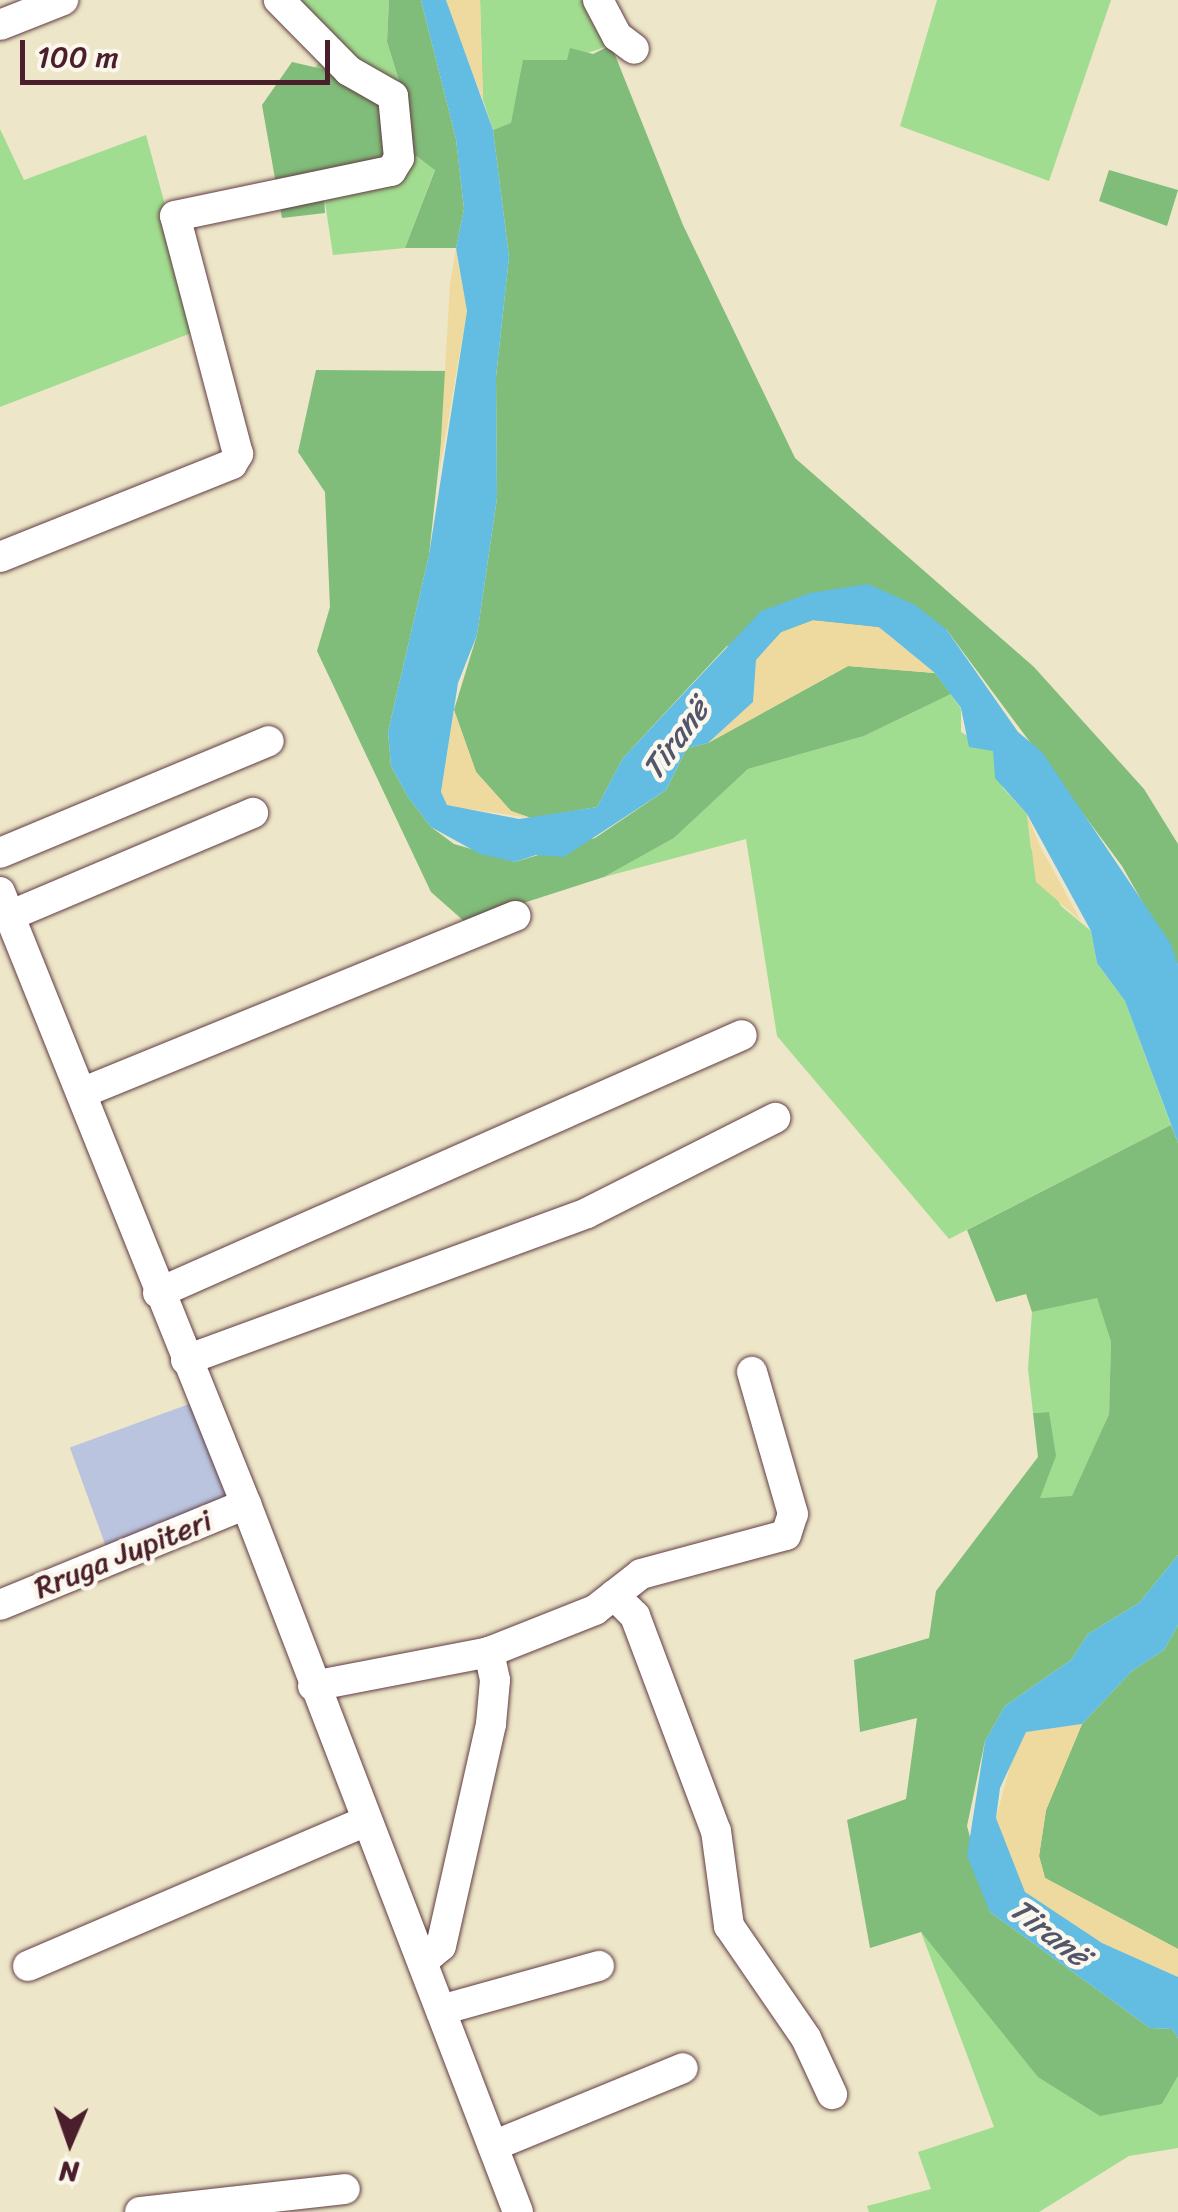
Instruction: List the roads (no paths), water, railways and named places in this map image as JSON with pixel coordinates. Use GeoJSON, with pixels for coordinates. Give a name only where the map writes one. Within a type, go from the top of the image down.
{"type":"FeatureCollection","features":[{"type":"Feature","properties":{"kind":"street"},"geometry":{"type":"LineString","coordinates":[[0,25],[63,0]]}},
{"type":"Feature","properties":{"kind":"street"},"geometry":{"type":"LineString","coordinates":[[0,556],[232,464],[238,454],[175,216],[391,171],[399,158],[393,96],[349,71],[279,0]]}},
{"type":"Feature","properties":{"kind":"street"},"geometry":{"type":"LineString","coordinates":[[598,0],[617,36],[634,49]]}},
{"type":"Feature","properties":{"kind":"street"},"geometry":{"type":"LineString","coordinates":[[0,853],[270,742]]}},
{"type":"Feature","properties":{"kind":"street"},"geometry":{"type":"LineString","coordinates":[[253,813],[4,904],[84,1092],[158,1293],[246,1504],[518,2212]]}},
{"type":"Feature","properties":{"kind":"street"},"geometry":{"type":"LineString","coordinates":[[84,1092],[515,916]]}},
{"type":"Feature","properties":{"kind":"street"},"geometry":{"type":"LineString","coordinates":[[158,1293],[742,1035]]}},
{"type":"Feature","properties":{"kind":"street"},"geometry":{"type":"LineString","coordinates":[[186,1360],[587,1213],[775,1118]]}},
{"type":"Feature","properties":{"kind":"street"},"geometry":{"type":"LineString","coordinates":[[313,1686],[489,1652],[594,1610],[641,1574],[776,1541],[792,1527],[752,1372]]}},
{"type":"Feature","properties":{"kind":"street","name":"Rruga Jupiteri"},"geometry":{"type":"LineString","coordinates":[[0,1605],[246,1504]]}},
{"type":"Feature","properties":{"kind":"street"},"geometry":{"type":"LineString","coordinates":[[614,1595],[634,1616],[716,1831],[729,1926],[806,2038],[832,2094]]}},
{"type":"Feature","properties":{"kind":"street"},"geometry":{"type":"LineString","coordinates":[[422,1961],[441,1946],[491,1724],[495,1680],[489,1652]]}},
{"type":"Feature","properties":{"kind":"street"},"geometry":{"type":"LineString","coordinates":[[28,1966],[366,1821]]}},
{"type":"Feature","properties":{"kind":"street"},"geometry":{"type":"LineString","coordinates":[[441,2010],[598,1966]]}},
{"type":"Feature","properties":{"kind":"street"},"geometry":{"type":"LineString","coordinates":[[492,2146],[683,2068]]}},
{"type":"Feature","properties":{"kind":"street"},"geometry":{"type":"LineString","coordinates":[[140,2212],[345,2189]]}},
{"type":"Feature","properties":{"kind":"water","name":"Tiranë"},"geometry":{"type":"Polygon","coordinates":[[[421,0],[446,0],[493,130],[509,257],[496,377],[497,498],[477,635],[458,683],[441,792],[447,805],[519,819],[597,807],[623,758],[761,611],[810,593],[868,584],[915,605],[946,629],[1018,732],[1042,752],[1171,944],[1178,965],[1178,1143],[1125,1001],[1097,963],[1091,931],[1027,814],[995,778],[993,751],[969,747],[961,708],[935,673],[879,627],[813,620],[781,632],[756,660],[753,702],[708,743],[687,748],[666,790],[564,857],[536,855],[515,862],[480,854],[431,827],[408,797],[391,766],[388,732],[429,555],[467,311],[456,248],[464,209],[456,139],[421,0]]]}},
{"type":"Feature","properties":{"kind":"water","name":"Tiranë"},"geometry":{"type":"Polygon","coordinates":[[[1178,1555],[1178,1625],[1164,1650],[1132,1671],[1082,1724],[1026,1732],[1000,1788],[996,1818],[1025,1892],[1102,1943],[1178,1977],[1178,2038],[1172,2029],[1150,2028],[990,1912],[967,1856],[985,1741],[1005,1706],[1071,1660],[1088,1634],[1139,1603],[1178,1555]]]}}]}
